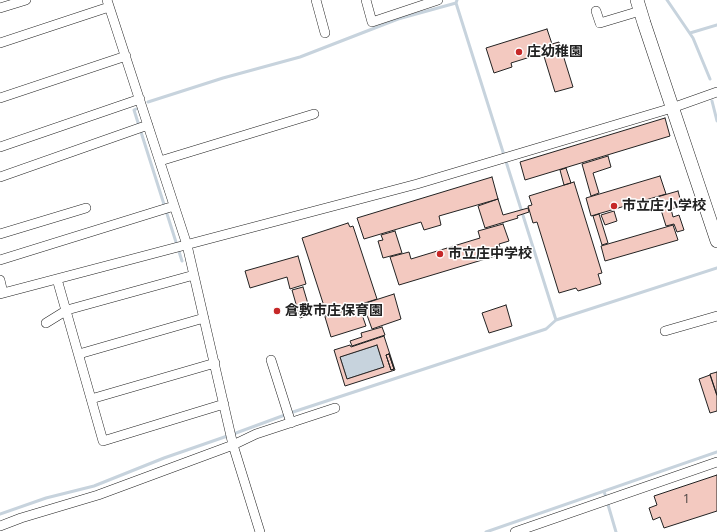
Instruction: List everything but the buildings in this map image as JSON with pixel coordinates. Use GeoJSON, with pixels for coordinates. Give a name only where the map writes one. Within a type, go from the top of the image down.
{"type":"FeatureCollection","features":[{"type":"Feature","properties":{"kind":"street"},"geometry":{"type":"LineString","coordinates":[[0,8],[26,0]]}},
{"type":"Feature","properties":{"kind":"street"},"geometry":{"type":"LineString","coordinates":[[316,0],[325,33]]}},
{"type":"Feature","properties":{"kind":"street"},"geometry":{"type":"LineString","coordinates":[[366,0],[372,22],[438,0]]}},
{"type":"Feature","properties":{"kind":"street"},"geometry":{"type":"LineString","coordinates":[[0,43],[108,2],[140,99],[142,127],[160,161],[169,208],[181,247],[194,275],[232,442],[260,532]]}},
{"type":"Feature","properties":{"kind":"street"},"geometry":{"type":"LineString","coordinates":[[596,11],[600,23],[639,5],[717,240]]}},
{"type":"Feature","properties":{"kind":"street"},"geometry":{"type":"LineString","coordinates":[[0,98],[126,56]]}},
{"type":"Feature","properties":{"kind":"street"},"geometry":{"type":"LineString","coordinates":[[0,280],[2,294],[417,184],[672,108],[717,92]]}},
{"type":"Feature","properties":{"kind":"street"},"geometry":{"type":"LineString","coordinates":[[0,147],[140,99]]}},
{"type":"Feature","properties":{"kind":"street"},"geometry":{"type":"LineString","coordinates":[[160,161],[314,114]]}},
{"type":"Feature","properties":{"kind":"street"},"geometry":{"type":"LineString","coordinates":[[0,177],[142,127]]}},
{"type":"Feature","properties":{"kind":"street"},"geometry":{"type":"LineString","coordinates":[[0,234],[86,208]]}},
{"type":"Feature","properties":{"kind":"street"},"geometry":{"type":"LineString","coordinates":[[0,260],[169,208]]}},
{"type":"Feature","properties":{"kind":"street"},"geometry":{"type":"LineString","coordinates":[[46,323],[67,310],[194,275]]}},
{"type":"Feature","properties":{"kind":"street"},"geometry":{"type":"LineString","coordinates":[[57,279],[103,441],[224,404]]}},
{"type":"Feature","properties":{"kind":"street"},"geometry":{"type":"LineString","coordinates":[[665,331],[717,316]]}},
{"type":"Feature","properties":{"kind":"street"},"geometry":{"type":"LineString","coordinates":[[79,354],[204,318]]}},
{"type":"Feature","properties":{"kind":"street"},"geometry":{"type":"LineString","coordinates":[[271,360],[290,421]]}},
{"type":"Feature","properties":{"kind":"street"},"geometry":{"type":"LineString","coordinates":[[91,399],[215,363]]}},
{"type":"Feature","properties":{"kind":"street"},"geometry":{"type":"LineString","coordinates":[[0,526],[21,518],[98,495],[232,442],[290,421],[335,408]]}},
{"type":"Feature","properties":{"kind":"street"},"geometry":{"type":"LineString","coordinates":[[516,532],[717,462]]}},
{"type":"Feature","properties":{"kind":"shaded area"},"geometry":{"type":"Polygon","coordinates":[[[377,345],[384,367],[347,379],[340,357],[377,345]]]}},
{"type":"Feature","properties":{"kind":"waterway"},"geometry":{"type":"LineString","coordinates":[[457,0],[456,3],[556,320]]}},
{"type":"Feature","properties":{"kind":"waterway"},"geometry":{"type":"LineString","coordinates":[[667,0],[693,38],[710,79]]}},
{"type":"Feature","properties":{"kind":"waterway"},"geometry":{"type":"LineString","coordinates":[[148,102],[223,78],[300,57],[398,19],[456,3]]}},
{"type":"Feature","properties":{"kind":"waterway"},"geometry":{"type":"LineString","coordinates":[[690,33],[717,25]]}},
{"type":"Feature","properties":{"kind":"waterway"},"geometry":{"type":"LineString","coordinates":[[712,101],[717,121]]}},
{"type":"Feature","properties":{"kind":"waterway"},"geometry":{"type":"LineString","coordinates":[[136,109],[134,110],[182,261]]}},
{"type":"Feature","properties":{"kind":"waterway"},"geometry":{"type":"LineString","coordinates":[[0,514],[46,498],[94,486],[164,458],[293,412],[546,329],[556,320],[717,268]]}},
{"type":"Feature","properties":{"kind":"waterway"},"geometry":{"type":"LineString","coordinates":[[486,532],[717,452]]}},
{"type":"Feature","properties":{"kind":"waterway"},"geometry":{"type":"LineString","coordinates":[[604,491],[616,532]]}},
{"type":"Feature","properties":{"kind":"place","name":"庄幼稚園"},"geometry":{"type":"Point","coordinates":[519,52]}},
{"type":"Feature","properties":{"kind":"place","name":"市立庄小学校"},"geometry":{"type":"Point","coordinates":[614,206]}},
{"type":"Feature","properties":{"kind":"place","name":"市立庄中学校"},"geometry":{"type":"Point","coordinates":[440,254]}},
{"type":"Feature","properties":{"kind":"place","name":"倉敷市庄保育園"},"geometry":{"type":"Point","coordinates":[277,311]}}]}
